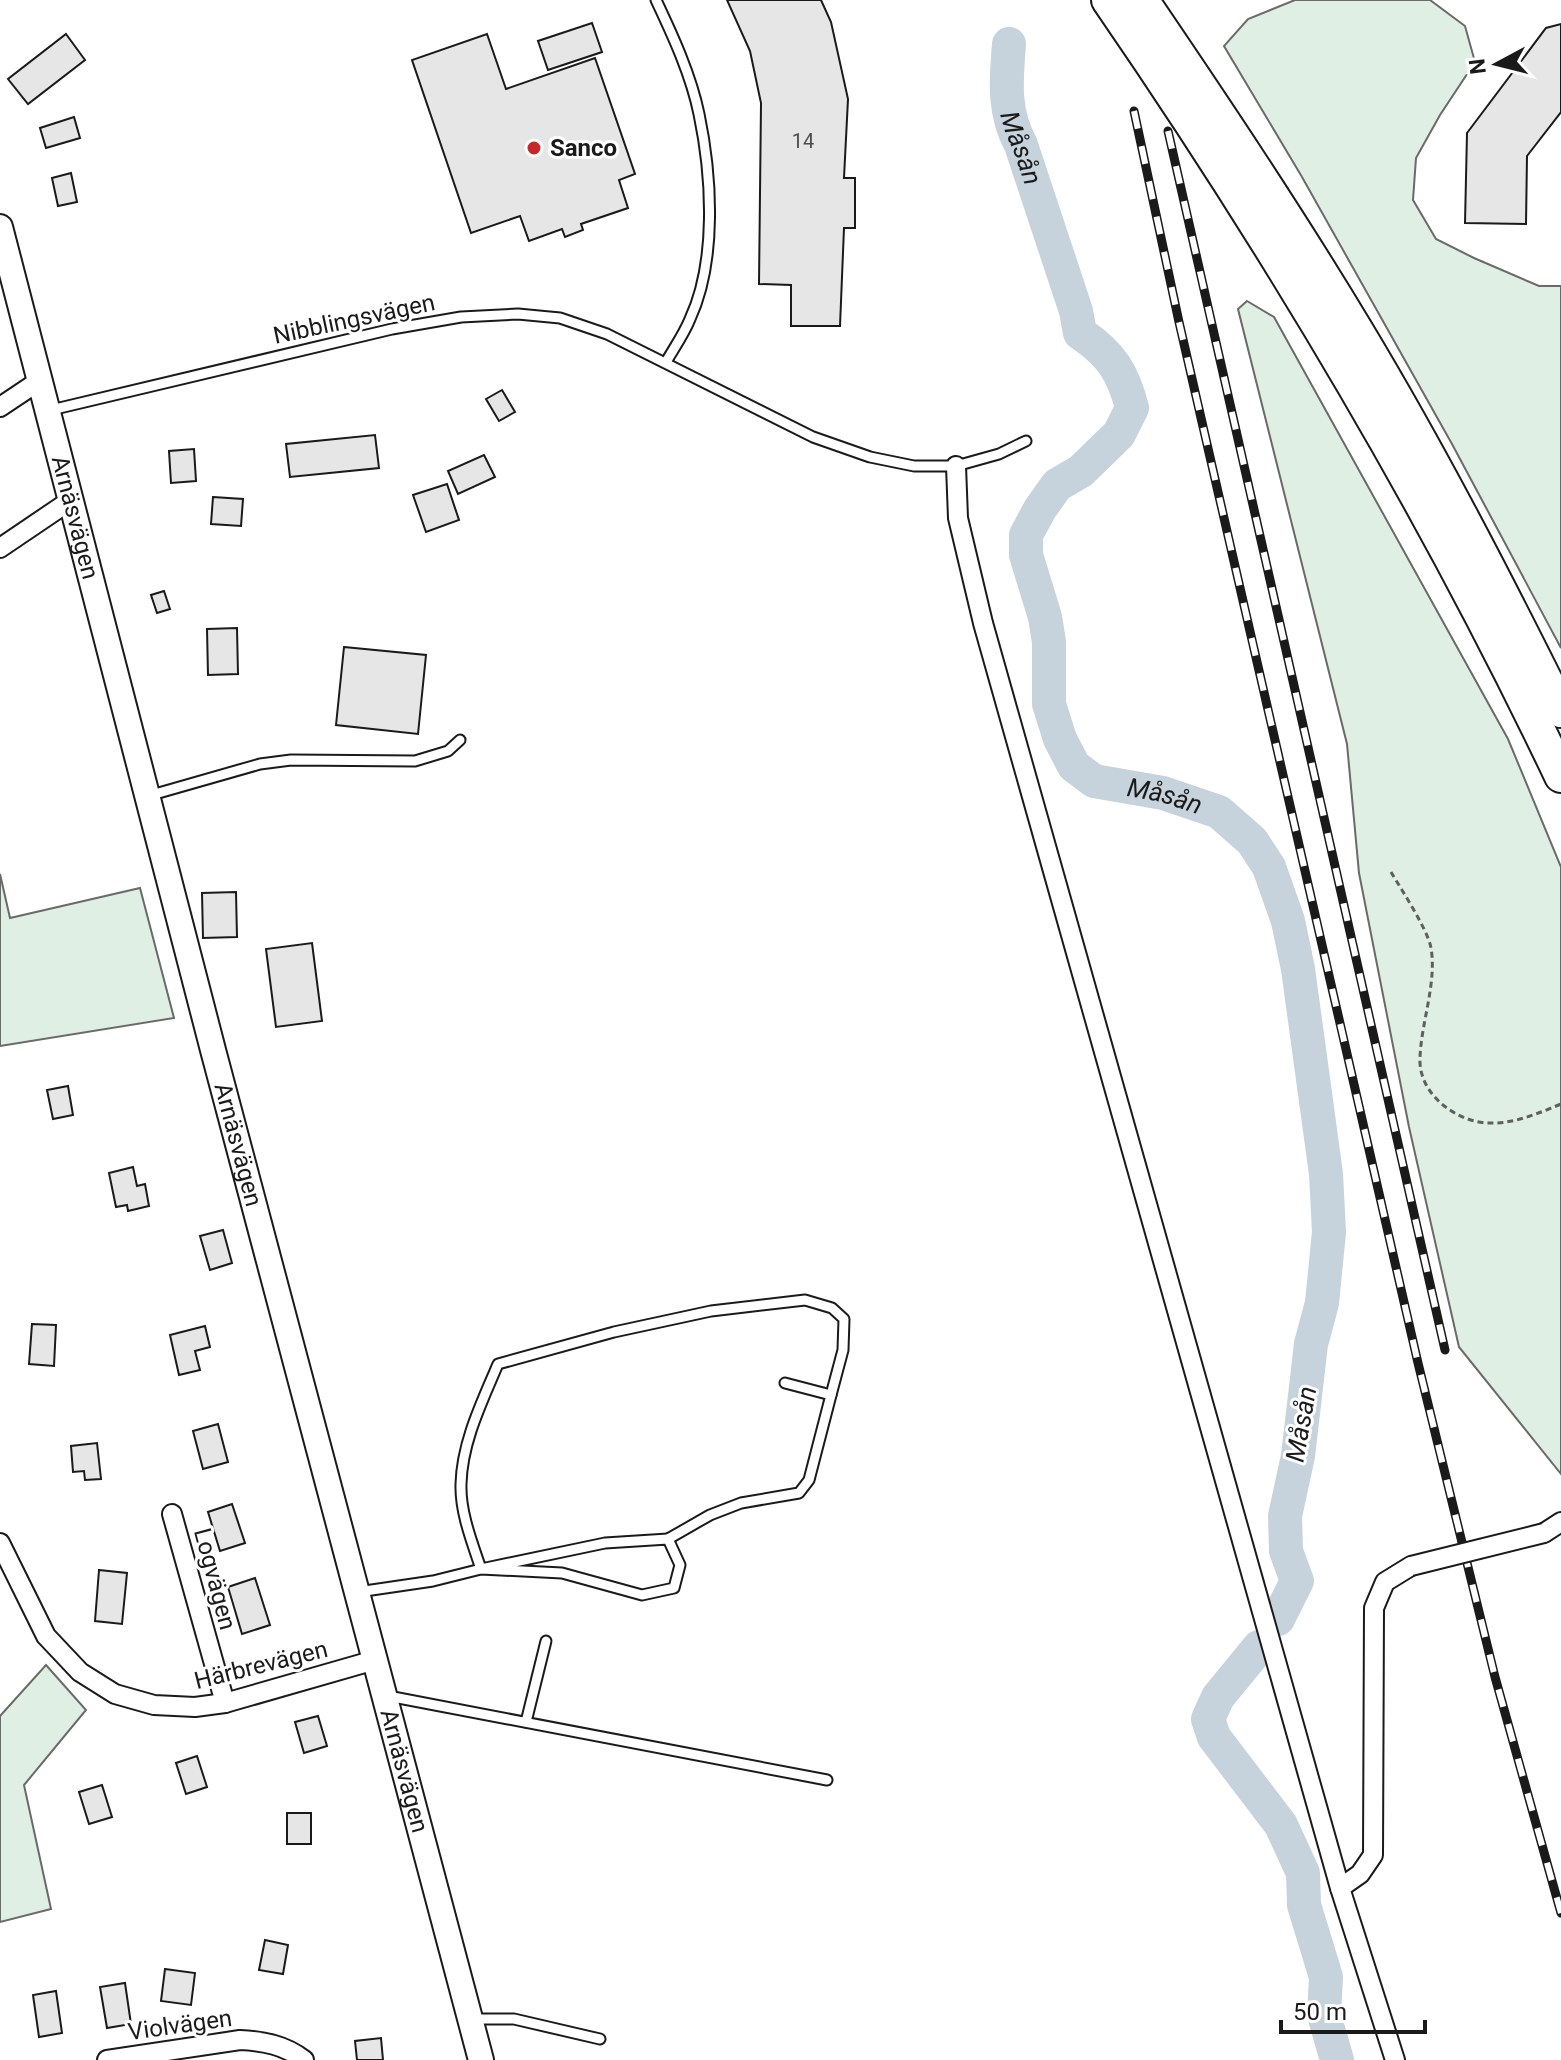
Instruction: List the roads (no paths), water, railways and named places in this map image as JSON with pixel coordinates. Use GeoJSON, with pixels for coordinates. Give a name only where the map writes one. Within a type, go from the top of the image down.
{"type":"FeatureCollection","features":[{"type":"Feature","properties":{"kind":"highway"},"geometry":{"type":"LineString","coordinates":[[1108,0],[1190,118],[1332,346],[1486,624],[1561,776]]}},
{"type":"Feature","properties":{"kind":"highway"},"geometry":{"type":"LineString","coordinates":[[1142,0],[1214,105],[1357,331],[1462,517],[1561,711]]}},
{"type":"Feature","properties":{"kind":"street","name":"Arnäsvägen"},"geometry":{"type":"LineString","coordinates":[[0,227],[481,2060]]}},
{"type":"Feature","properties":{"kind":"street"},"geometry":{"type":"LineString","coordinates":[[0,407],[39,381]]}},
{"type":"Feature","properties":{"kind":"street"},"geometry":{"type":"LineString","coordinates":[[956,466],[958,518],[983,623],[1340,1888],[1395,2060]]}},
{"type":"Feature","properties":{"kind":"street"},"geometry":{"type":"LineString","coordinates":[[0,548],[71,500]]}},
{"type":"Feature","properties":{"kind":"street","name":"Logvägen"},"geometry":{"type":"LineString","coordinates":[[172,1514],[225,1703]]}},
{"type":"Feature","properties":{"kind":"street"},"geometry":{"type":"LineString","coordinates":[[1340,1888],[1360,1874],[1373,1855],[1374,1608],[1385,1582],[1411,1566],[1544,1533],[1561,1522]]}},
{"type":"Feature","properties":{"kind":"street","name":"Härbrevägen"},"geometry":{"type":"LineString","coordinates":[[0,1543],[5,1570],[46,1636],[80,1672],[115,1694],[154,1705],[181,1708],[225,1703],[375,1660]]}},
{"type":"Feature","properties":{"kind":"street","name":"Violvägen"},"geometry":{"type":"LineString","coordinates":[[107,2060],[134,2058],[220,2041],[248,2040],[283,2047],[304,2060]]}},
{"type":"Feature","properties":{"kind":"lane"},"geometry":{"type":"LineString","coordinates":[[656,0],[679,49],[699,113],[709,194],[707,251],[701,288],[690,319],[666,362]]}},
{"type":"Feature","properties":{"kind":"lane","name":"Nibblingsvägen"},"geometry":{"type":"LineString","coordinates":[[47,411],[392,329],[461,317],[518,314],[560,318],[607,334],[813,437],[870,457],[914,466],[956,466],[999,454],[1026,441]]}},
{"type":"Feature","properties":{"kind":"lane"},"geometry":{"type":"LineString","coordinates":[[148,796],[260,764],[291,760],[415,761],[448,751],[460,740]]}},
{"type":"Feature","properties":{"kind":"lane"},"geometry":{"type":"LineString","coordinates":[[358,1592],[433,1581],[605,1543],[668,1539],[710,1515],[741,1503],[799,1493],[809,1480],[843,1350],[844,1319],[832,1308],[805,1300],[711,1311],[614,1332],[498,1364],[469,1435],[461,1484],[467,1527],[481,1569]]}},
{"type":"Feature","properties":{"kind":"lane"},"geometry":{"type":"LineString","coordinates":[[785,1383],[831,1395]]}},
{"type":"Feature","properties":{"kind":"lane"},"geometry":{"type":"LineString","coordinates":[[481,1569],[562,1573],[642,1595],[674,1588],[680,1565],[668,1539]]}},
{"type":"Feature","properties":{"kind":"lane"},"geometry":{"type":"LineString","coordinates":[[526,1722],[546,1641]]}},
{"type":"Feature","properties":{"kind":"lane"},"geometry":{"type":"LineString","coordinates":[[385,1696],[827,1780]]}},
{"type":"Feature","properties":{"kind":"lane"},"geometry":{"type":"LineString","coordinates":[[470,2019],[514,2019],[600,2039]]}},
{"type":"Feature","properties":{"kind":"waterway","name":"Måsån"},"geometry":{"type":"LineString","coordinates":[[1009,44],[1007,84],[1011,120],[1076,311],[1080,333],[1108,356],[1124,384],[1132,408],[1119,434],[1081,471],[1057,485],[1026,535],[1026,555],[1045,617],[1049,642],[1049,704],[1060,739],[1074,766],[1094,781],[1163,793],[1219,812],[1252,841],[1269,867],[1288,921],[1298,969],[1326,1174],[1329,1232],[1322,1303],[1311,1344],[1298,1456],[1285,1516],[1286,1551],[1297,1581],[1278,1619]]}},
{"type":"Feature","properties":{"kind":"waterway","name":"Måsån"},"geometry":{"type":"LineString","coordinates":[[1259,1647],[1218,1697],[1208,1719],[1214,1737],[1281,1825],[1303,1873],[1304,1905],[1326,1977],[1324,2015],[1337,2060]]}},
{"type":"Feature","properties":{"kind":"railway"},"geometry":{"type":"LineString","coordinates":[[1134,111],[1179,322],[1418,1363],[1495,1677],[1561,1913]]}},
{"type":"Feature","properties":{"kind":"railway"},"geometry":{"type":"LineString","coordinates":[[1168,131],[1445,1350]]}},
{"type":"Feature","properties":{"kind":"place","name":"Sanco"},"geometry":{"type":"Point","coordinates":[534,148]}}]}
